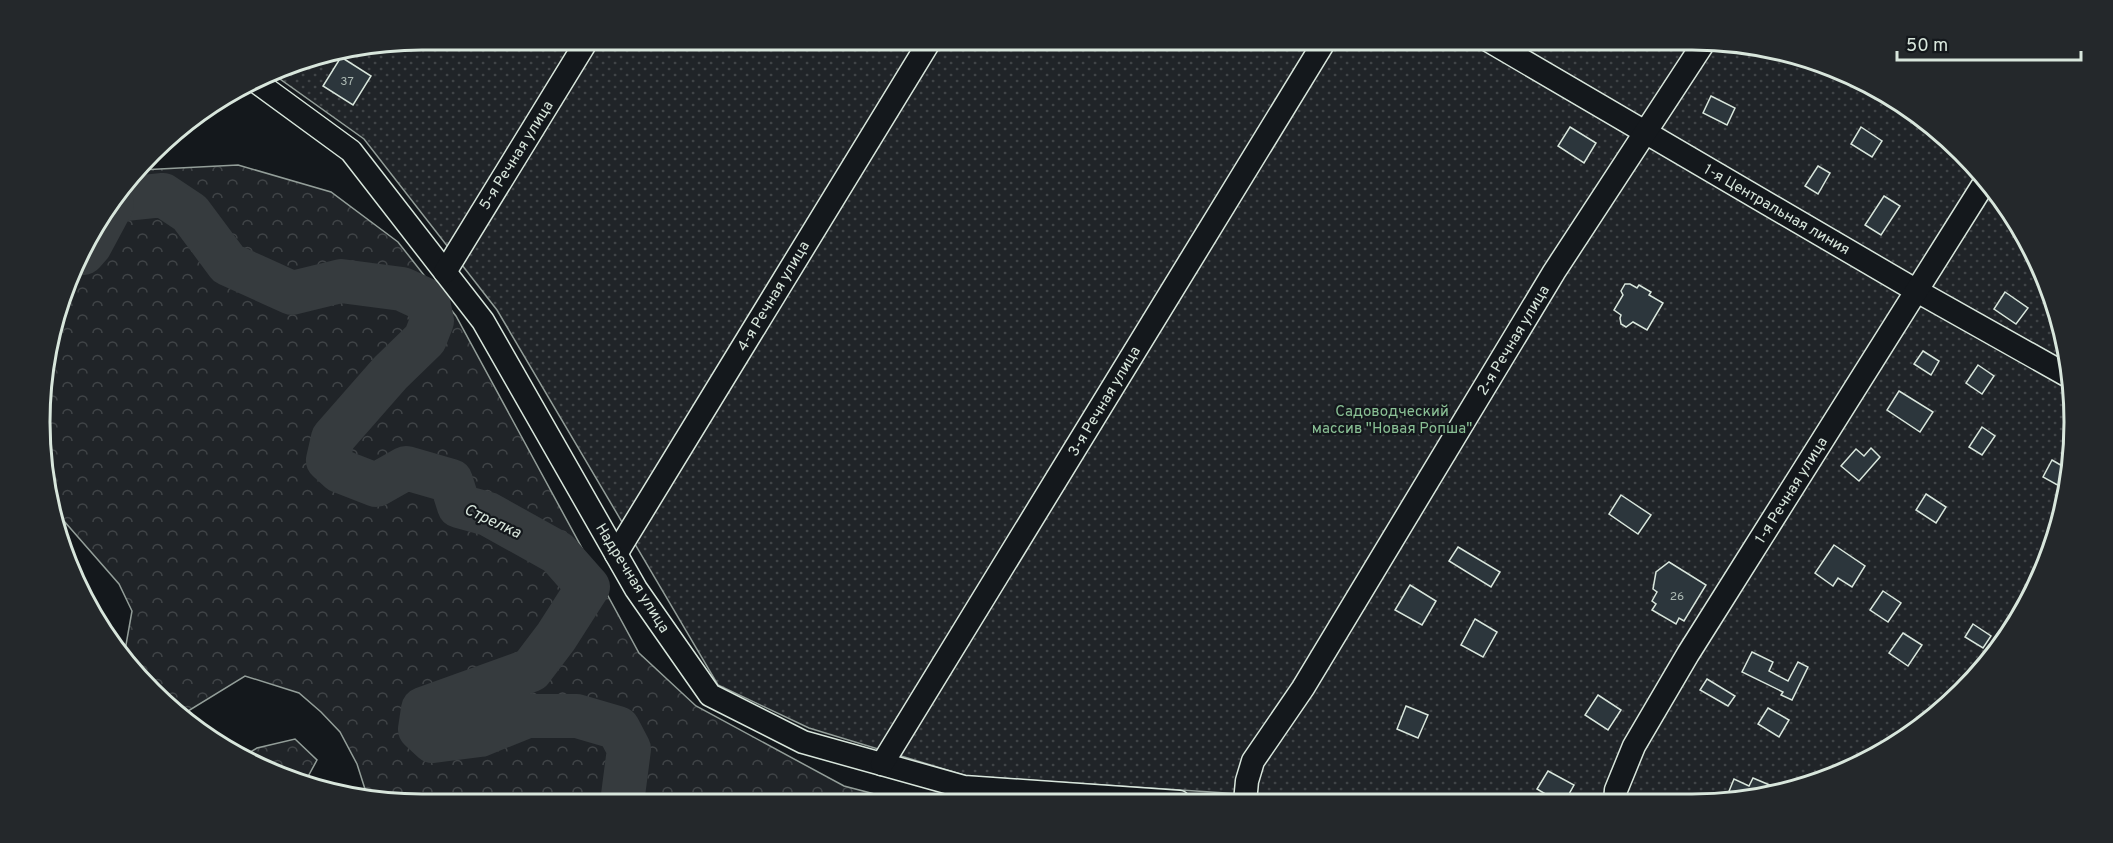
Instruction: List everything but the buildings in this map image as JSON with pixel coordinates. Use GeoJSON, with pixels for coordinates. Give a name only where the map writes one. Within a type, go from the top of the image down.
{"type":"FeatureCollection","features":[{"type":"Feature","properties":{"kind":"street","name":"5-я Речная улица"},"geometry":{"type":"LineString","coordinates":[[444,272],[581,50]]}},
{"type":"Feature","properties":{"kind":"street","name":"4-я Речная улица"},"geometry":{"type":"LineString","coordinates":[[616,554],[924,50]]}},
{"type":"Feature","properties":{"kind":"street","name":"3-я Речная улица"},"geometry":{"type":"LineString","coordinates":[[882,764],[1319,50]]}},
{"type":"Feature","properties":{"kind":"street","name":"1-я Центральная линия"},"geometry":{"type":"LineString","coordinates":[[1505,50],[1917,291],[2060,371]]}},
{"type":"Feature","properties":{"kind":"street","name":"2-я Речная улица"},"geometry":{"type":"LineString","coordinates":[[1246,794],[1253,761],[1303,688],[1554,272],[1700,50]]}},
{"type":"Feature","properties":{"kind":"street","name":"Надречная улица"},"geometry":{"type":"LineString","coordinates":[[262,86],[351,151],[483,321],[636,589],[710,695],[802,742],[964,787],[1064,794]]}},
{"type":"Feature","properties":{"kind":"street","name":"1-я Речная улица"},"geometry":{"type":"LineString","coordinates":[[1616,794],[1634,746],[1688,654],[1981,188]]}},
{"type":"Feature","properties":{"kind":"green space","name":"Садоводческий массив \"Новая Ропша\""},"geometry":{"type":"Polygon","coordinates":[[[397,50],[1716,50],[1788,62],[1856,88],[1878,99],[1918,126],[1955,158],[1971,176],[1987,195],[2014,236],[2044,302],[2060,373],[2063,397],[2063,446],[2051,518],[2035,564],[2014,608],[1987,648],[1955,685],[1918,717],[1878,744],[1834,765],[1788,781],[1740,790],[1692,794],[1240,794],[967,776],[809,728],[718,685],[497,310],[364,139],[279,78],[325,62],[397,50]]]}},
{"type":"Feature","properties":{"kind":"green space"},"geometry":{"type":"Polygon","coordinates":[[[238,165],[331,192],[398,242],[456,316],[639,653],[696,706],[844,786],[875,794],[422,794],[373,790],[365,789],[357,764],[340,732],[299,693],[245,676],[188,711],[176,701],[158,685],[126,647],[132,611],[119,584],[62,519],[50,446],[50,397],[53,373],[69,302],[99,235],[126,195],[148,170],[238,165]]]}},
{"type":"Feature","properties":{"kind":"green space"},"geometry":{"type":"Polygon","coordinates":[[[295,739],[317,760],[308,776],[251,752],[257,748],[295,739]]]}},
{"type":"Feature","properties":{"kind":"waterway","name":"Стрелка"},"geometry":{"type":"LineString","coordinates":[[123,199],[163,195],[190,213],[228,264],[292,293],[341,281],[402,289],[428,301],[432,321],[425,339],[390,373],[333,438],[328,460],[340,471],[376,485],[406,468],[451,481],[459,506],[488,514],[558,553],[588,587],[556,637],[531,670],[423,709],[420,729],[433,741],[480,735],[527,716],[577,716],[618,728],[629,749],[623,794]]}}]}
